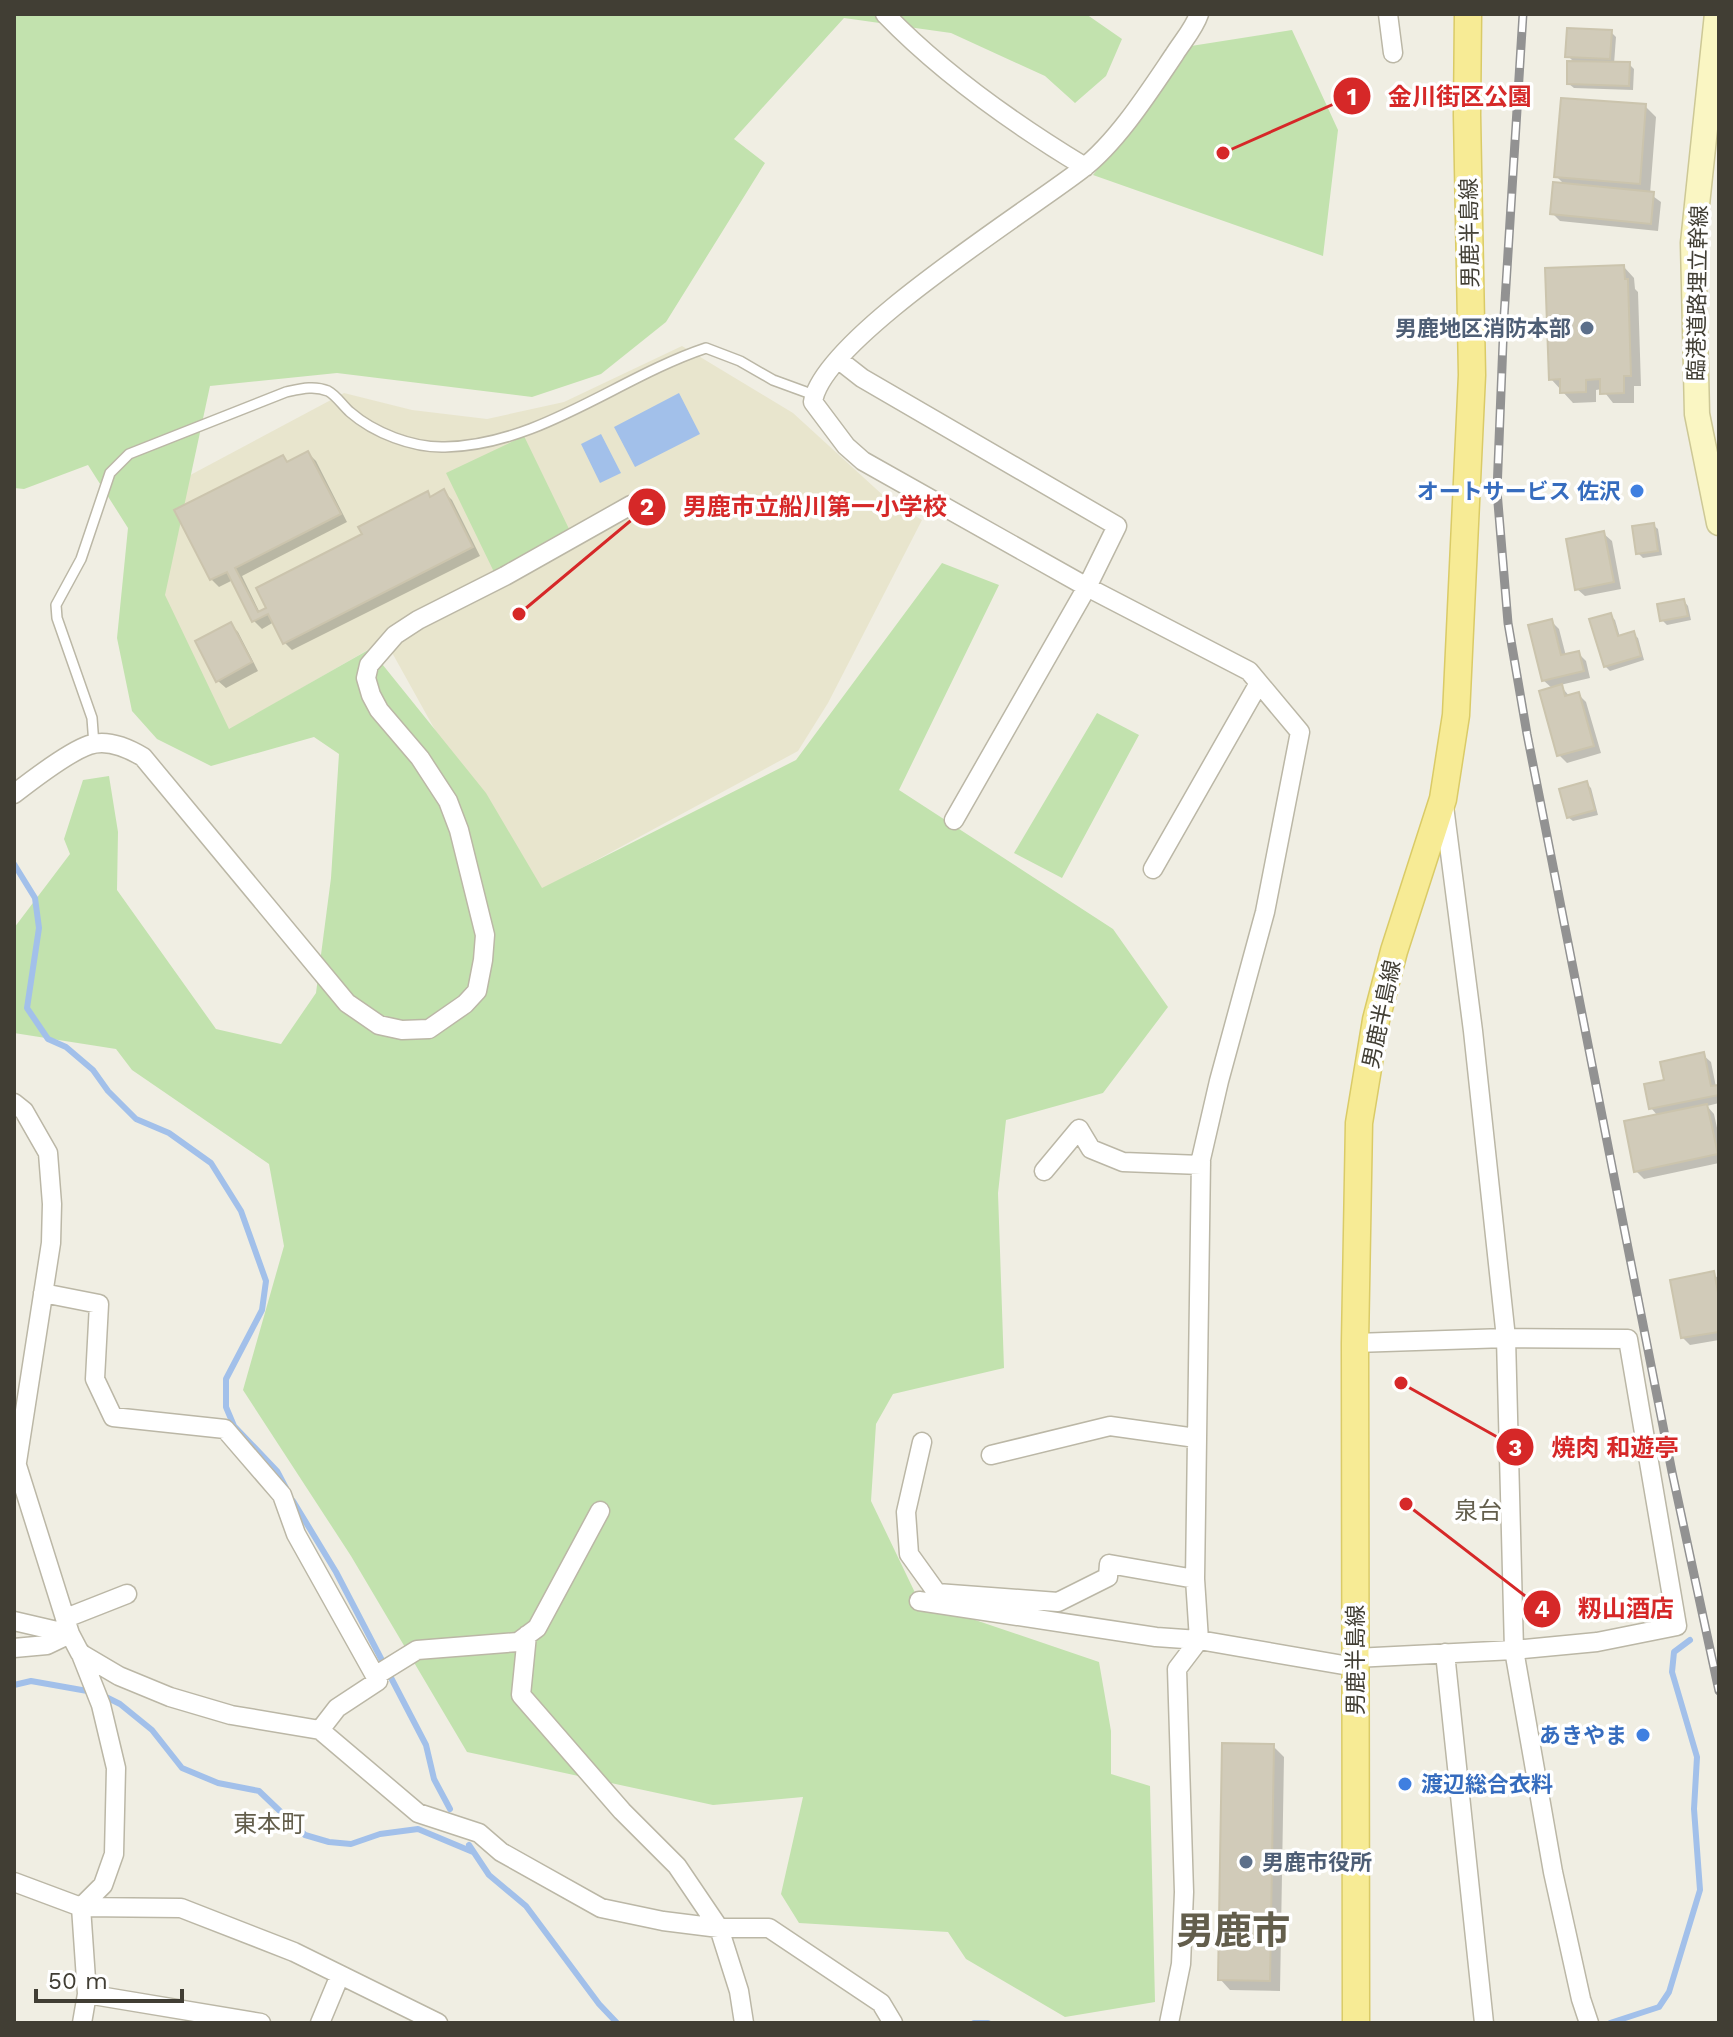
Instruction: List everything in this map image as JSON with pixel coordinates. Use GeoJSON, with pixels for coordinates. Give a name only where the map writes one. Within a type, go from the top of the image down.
{"type":"FeatureCollection","features":[{"type":"Feature","properties":{"kind":"main road","name":"男鹿半島線"},"geometry":{"type":"LineString","coordinates":[[1356,2023],[1355,1343],[1359,1123],[1376,1020],[1443,799],[1456,715],[1472,375],[1468,14]]}},
{"type":"Feature","properties":{"kind":"street"},"geometry":{"type":"LineString","coordinates":[[885,14],[921,51],[1046,144],[1085,167]]}},
{"type":"Feature","properties":{"kind":"street"},"geometry":{"type":"LineString","coordinates":[[1169,2023],[1181,1964],[1184,1892],[1177,1669],[1199,1640],[1195,1579],[1201,1165],[1219,1081],[1265,912],[1300,732],[1249,671],[1087,587],[863,461],[846,446],[813,402],[815,388],[839,360],[902,300],[1085,167],[1139,108],[1199,14]]}},
{"type":"Feature","properties":{"kind":"street"},"geometry":{"type":"LineString","coordinates":[[1388,14],[1393,53]]}},
{"type":"Feature","properties":{"kind":"street","name":"臨港道路埋立幹線"},"geometry":{"type":"LineString","coordinates":[[1717,14],[1693,243],[1697,414],[1719,523]]}},
{"type":"Feature","properties":{"kind":"street"},"geometry":{"type":"LineString","coordinates":[[839,360],[862,378],[1117,526],[1087,587],[954,820]]}},
{"type":"Feature","properties":{"kind":"street"},"geometry":{"type":"LineString","coordinates":[[14,794],[41,773],[94,745],[125,746],[143,757],[347,1003],[379,1025],[402,1030],[429,1029],[465,1004],[477,991],[485,935],[459,830],[448,801],[420,758],[375,703],[366,678],[369,665],[395,635],[418,620],[505,576],[631,505]]}},
{"type":"Feature","properties":{"kind":"street"},"geometry":{"type":"LineString","coordinates":[[1153,869],[1259,683]]}},
{"type":"Feature","properties":{"kind":"street"},"geometry":{"type":"LineString","coordinates":[[1443,799],[1473,1031],[1506,1338],[1514,1650],[1553,1872],[1589,2023]]}},
{"type":"Feature","properties":{"kind":"street"},"geometry":{"type":"LineString","coordinates":[[14,1103],[24,1111],[48,1153],[52,1204],[51,1243],[16,1459],[68,1626],[101,1705],[116,1768],[114,1854],[103,1885],[81,1907],[87,1994],[82,2023]]}},
{"type":"Feature","properties":{"kind":"street"},"geometry":{"type":"LineString","coordinates":[[1044,1171],[1079,1129],[1091,1149],[1123,1162],[1201,1165]]}},
{"type":"Feature","properties":{"kind":"street"},"geometry":{"type":"LineString","coordinates":[[43,1293],[99,1304],[95,1379],[113,1417],[225,1429],[282,1495],[303,1547],[378,1681],[337,1708],[320,1730]]}},
{"type":"Feature","properties":{"kind":"street"},"geometry":{"type":"LineString","coordinates":[[919,1601],[1156,1637],[1355,1662],[1597,1642],[1677,1626],[1628,1339],[1506,1338],[1355,1343]]}},
{"type":"Feature","properties":{"kind":"street"},"geometry":{"type":"LineString","coordinates":[[991,1455],[1110,1426],[1196,1438]]}},
{"type":"Feature","properties":{"kind":"street"},"geometry":{"type":"LineString","coordinates":[[922,1442],[906,1512],[909,1554],[937,1593],[1058,1602],[1108,1577],[1109,1564],[1195,1579]]}},
{"type":"Feature","properties":{"kind":"street"},"geometry":{"type":"LineString","coordinates":[[375,1676],[417,1650],[518,1642],[537,1628],[600,1511]]}},
{"type":"Feature","properties":{"kind":"street"},"geometry":{"type":"LineString","coordinates":[[14,1648],[47,1645],[68,1626],[127,1594]]}},
{"type":"Feature","properties":{"kind":"street"},"geometry":{"type":"LineString","coordinates":[[14,1621],[68,1626]]}},
{"type":"Feature","properties":{"kind":"street"},"geometry":{"type":"LineString","coordinates":[[527,1635],[521,1695],[622,1811],[677,1866],[719,1928],[739,1991],[744,2023]]}},
{"type":"Feature","properties":{"kind":"street"},"geometry":{"type":"LineString","coordinates":[[80,1652],[119,1676],[170,1697],[231,1715],[320,1730],[418,1813],[479,1833],[501,1852],[601,1908],[663,1921],[719,1928],[769,1928],[881,2003],[893,2023]]}},
{"type":"Feature","properties":{"kind":"street"},"geometry":{"type":"LineString","coordinates":[[1445,1653],[1484,2023]]}},
{"type":"Feature","properties":{"kind":"street"},"geometry":{"type":"LineString","coordinates":[[14,1882],[81,1907],[181,1908],[294,1952],[438,2023]]}},
{"type":"Feature","properties":{"kind":"street"},"geometry":{"type":"LineString","coordinates":[[320,2023],[340,1975]]}},
{"type":"Feature","properties":{"kind":"street"},"geometry":{"type":"LineString","coordinates":[[87,1994],[261,2023]]}},
{"type":"Feature","properties":{"kind":"lane"},"geometry":{"type":"LineString","coordinates":[[94,745],[92,718],[57,618],[56,605],[81,559],[110,473],[129,454],[286,392],[307,387],[329,391],[360,420],[388,435],[442,447],[465,446],[555,419],[706,348],[740,361],[773,380],[814,395]]}},
{"type":"Feature","properties":{"kind":"shaded area"},"geometry":{"type":"Polygon","coordinates":[[[682,346],[793,413],[886,498],[922,520],[828,703],[798,751],[528,897],[385,640],[229,730],[150,589],[166,488],[344,393],[412,410],[487,419],[564,402],[682,346]]]}},
{"type":"Feature","properties":{"kind":"green space"},"geometry":{"type":"Polygon","coordinates":[[[14,14],[1086,14],[1122,39],[1106,76],[1075,103],[1045,76],[951,33],[844,18],[734,139],[765,163],[666,322],[601,374],[532,397],[337,373],[210,386],[165,595],[229,729],[370,649],[486,793],[542,888],[796,760],[942,563],[999,585],[899,790],[1113,929],[1168,1007],[1103,1093],[1006,1120],[998,1193],[1004,1368],[893,1394],[876,1424],[871,1501],[919,1601],[1099,1662],[1111,1731],[1111,1774],[1150,1786],[1155,2002],[1065,2017],[966,1959],[948,1932],[799,1923],[781,1894],[803,1797],[713,1805],[467,1752],[351,1556],[243,1390],[284,1246],[269,1164],[132,1070],[116,1049],[14,1033],[14,928],[70,854],[64,839],[83,780],[109,776],[118,832],[117,890],[216,1029],[281,1044],[316,993],[331,878],[339,754],[314,737],[211,766],[157,739],[132,711],[117,638],[128,528],[88,465],[24,489],[14,488],[14,14]]]}},
{"type":"Feature","properties":{"kind":"green space"},"geometry":{"type":"Polygon","coordinates":[[[1292,30],[1338,130],[1323,256],[1093,175],[1191,46],[1292,30]]]}},
{"type":"Feature","properties":{"kind":"green space"},"geometry":{"type":"Polygon","coordinates":[[[524,436],[571,533],[494,572],[446,473],[524,436]]]}},
{"type":"Feature","properties":{"kind":"green space"},"geometry":{"type":"Polygon","coordinates":[[[1097,713],[1139,735],[1062,878],[1014,853],[1097,713]]]}},
{"type":"Feature","properties":{"kind":"water"},"geometry":{"type":"Polygon","coordinates":[[[679,393],[700,434],[635,467],[614,427],[679,393]]]}},
{"type":"Feature","properties":{"kind":"water"},"geometry":{"type":"Polygon","coordinates":[[[601,434],[621,473],[600,483],[581,444],[601,434]]]}},
{"type":"Feature","properties":{"kind":"building"},"geometry":{"type":"Polygon","coordinates":[[[1567,28],[1612,30],[1610,59],[1565,57],[1567,28]]]}},
{"type":"Feature","properties":{"kind":"building"},"geometry":{"type":"Polygon","coordinates":[[[1567,61],[1630,62],[1629,86],[1567,84],[1567,61]]]}},
{"type":"Feature","properties":{"kind":"building"},"geometry":{"type":"Polygon","coordinates":[[[1561,98],[1646,104],[1640,184],[1554,177],[1561,98]]]}},
{"type":"Feature","properties":{"kind":"building"},"geometry":{"type":"Polygon","coordinates":[[[1553,182],[1654,192],[1651,224],[1550,214],[1553,182]]]}},
{"type":"Feature","properties":{"kind":"building"},"geometry":{"type":"Polygon","coordinates":[[[1624,265],[1625,279],[1628,279],[1631,376],[1624,376],[1624,393],[1600,394],[1600,379],[1586,380],[1586,392],[1560,393],[1560,379],[1549,380],[1545,268],[1624,265]]]}},
{"type":"Feature","properties":{"kind":"building"},"geometry":{"type":"Polygon","coordinates":[[[308,451],[341,514],[235,568],[258,612],[266,608],[256,588],[362,534],[358,527],[428,491],[430,497],[444,489],[473,547],[283,644],[268,614],[252,622],[227,572],[210,580],[174,510],[283,455],[287,462],[308,451]]]}},
{"type":"Feature","properties":{"kind":"building"},"geometry":{"type":"Polygon","coordinates":[[[1654,523],[1658,551],[1636,554],[1632,526],[1654,523]]]}},
{"type":"Feature","properties":{"kind":"building"},"geometry":{"type":"Polygon","coordinates":[[[1604,531],[1614,582],[1575,590],[1566,539],[1604,531]]]}},
{"type":"Feature","properties":{"kind":"building"},"geometry":{"type":"Polygon","coordinates":[[[1684,599],[1688,616],[1660,621],[1657,604],[1684,599]]]}},
{"type":"Feature","properties":{"kind":"building"},"geometry":{"type":"Polygon","coordinates":[[[1611,613],[1618,636],[1634,631],[1641,656],[1604,667],[1589,619],[1611,613]]]}},
{"type":"Feature","properties":{"kind":"building"},"geometry":{"type":"Polygon","coordinates":[[[1552,619],[1561,655],[1579,651],[1584,671],[1542,681],[1528,625],[1552,619]]]}},
{"type":"Feature","properties":{"kind":"building"},"geometry":{"type":"Polygon","coordinates":[[[231,622],[252,662],[216,682],[195,641],[231,622]]]}},
{"type":"Feature","properties":{"kind":"building"},"geometry":{"type":"Polygon","coordinates":[[[1562,684],[1565,696],[1579,692],[1594,746],[1557,756],[1539,691],[1562,684]]]}},
{"type":"Feature","properties":{"kind":"building"},"geometry":{"type":"Polygon","coordinates":[[[1587,781],[1595,810],[1567,818],[1559,789],[1587,781]]]}},
{"type":"Feature","properties":{"kind":"building"},"geometry":{"type":"Polygon","coordinates":[[[1704,1052],[1711,1086],[1719,1085],[1719,1095],[1649,1109],[1644,1084],[1664,1080],[1660,1062],[1704,1052]]]}},
{"type":"Feature","properties":{"kind":"building"},"geometry":{"type":"Polygon","coordinates":[[[1707,1104],[1718,1154],[1634,1172],[1624,1121],[1707,1104]]]}},
{"type":"Feature","properties":{"kind":"building"},"geometry":{"type":"Polygon","coordinates":[[[1714,1271],[1719,1298],[1719,1332],[1681,1338],[1670,1280],[1714,1271]]]}},
{"type":"Feature","properties":{"kind":"building","name":"男鹿市役所"},"geometry":{"type":"Polygon","coordinates":[[[1222,1743],[1274,1744],[1270,1981],[1218,1980],[1222,1743]]]}},
{"type":"Feature","properties":{"kind":"waterway"},"geometry":{"type":"LineString","coordinates":[[14,864],[35,898],[39,928],[27,1008],[48,1039],[66,1047],[93,1070],[108,1091],[136,1119],[169,1133],[211,1163],[241,1211],[266,1281],[262,1310],[226,1379],[226,1407],[234,1426],[277,1471],[286,1488]]}},
{"type":"Feature","properties":{"kind":"waterway"},"geometry":{"type":"LineString","coordinates":[[293,1501],[336,1572],[426,1745],[434,1779],[450,1809]]}},
{"type":"Feature","properties":{"kind":"waterway"},"geometry":{"type":"LineString","coordinates":[[1610,2023],[1659,2007],[1669,1992],[1700,1890],[1694,1809],[1697,1757],[1672,1672],[1674,1652],[1690,1640]]}},
{"type":"Feature","properties":{"kind":"waterway"},"geometry":{"type":"LineString","coordinates":[[14,1685],[31,1681],[93,1692]]}},
{"type":"Feature","properties":{"kind":"waterway"},"geometry":{"type":"LineString","coordinates":[[104,1696],[120,1704],[152,1730],[182,1768],[218,1783],[259,1791],[305,1835],[351,1844],[380,1834],[418,1829],[473,1852]]}},
{"type":"Feature","properties":{"kind":"waterway"},"geometry":{"type":"LineString","coordinates":[[469,1845],[489,1875],[526,1906],[599,2004],[617,2023]]}},
{"type":"Feature","properties":{"kind":"waterway"},"geometry":{"type":"LineString","coordinates":[[974,2023],[988,2023]]}},
{"type":"Feature","properties":{"kind":"railway"},"geometry":{"type":"LineString","coordinates":[[1523,14],[1504,317],[1497,491],[1508,623],[1672,1472],[1719,1691]]}},
{"type":"Feature","properties":{"kind":"place","name":"金川街区公園"},"geometry":{"type":"Point","coordinates":[1223,153]}},
{"type":"Feature","properties":{"kind":"place","name":"男鹿地区消防本部"},"geometry":{"type":"Point","coordinates":[1587,328]}},
{"type":"Feature","properties":{"kind":"place","name":"オートサービス 佐沢"},"geometry":{"type":"Point","coordinates":[1637,491]}},
{"type":"Feature","properties":{"kind":"place","name":"男鹿市立船川第一小学校"},"geometry":{"type":"Point","coordinates":[519,614]}},
{"type":"Feature","properties":{"kind":"place","name":"焼肉 和遊亭"},"geometry":{"type":"Point","coordinates":[1401,1383]}},
{"type":"Feature","properties":{"kind":"place","name":"籾山酒店"},"geometry":{"type":"Point","coordinates":[1406,1504]}},
{"type":"Feature","properties":{"kind":"place","name":"あきやま"},"geometry":{"type":"Point","coordinates":[1643,1735]}},
{"type":"Feature","properties":{"kind":"place","name":"渡辺総合衣料"},"geometry":{"type":"Point","coordinates":[1405,1784]}},
{"type":"Feature","properties":{"kind":"place","name":"男鹿市役所"},"geometry":{"type":"Point","coordinates":[1246,1862]}},
{"type":"Feature","properties":{"kind":"district","name":"泉台"},"geometry":{"type":"Point","coordinates":[1478,1511]}},
{"type":"Feature","properties":{"kind":"district","name":"東本町"},"geometry":{"type":"Point","coordinates":[269,1824]}},
{"type":"Feature","properties":{"kind":"district","name":"男鹿市"},"geometry":{"type":"Point","coordinates":[1233,1931]}}]}
